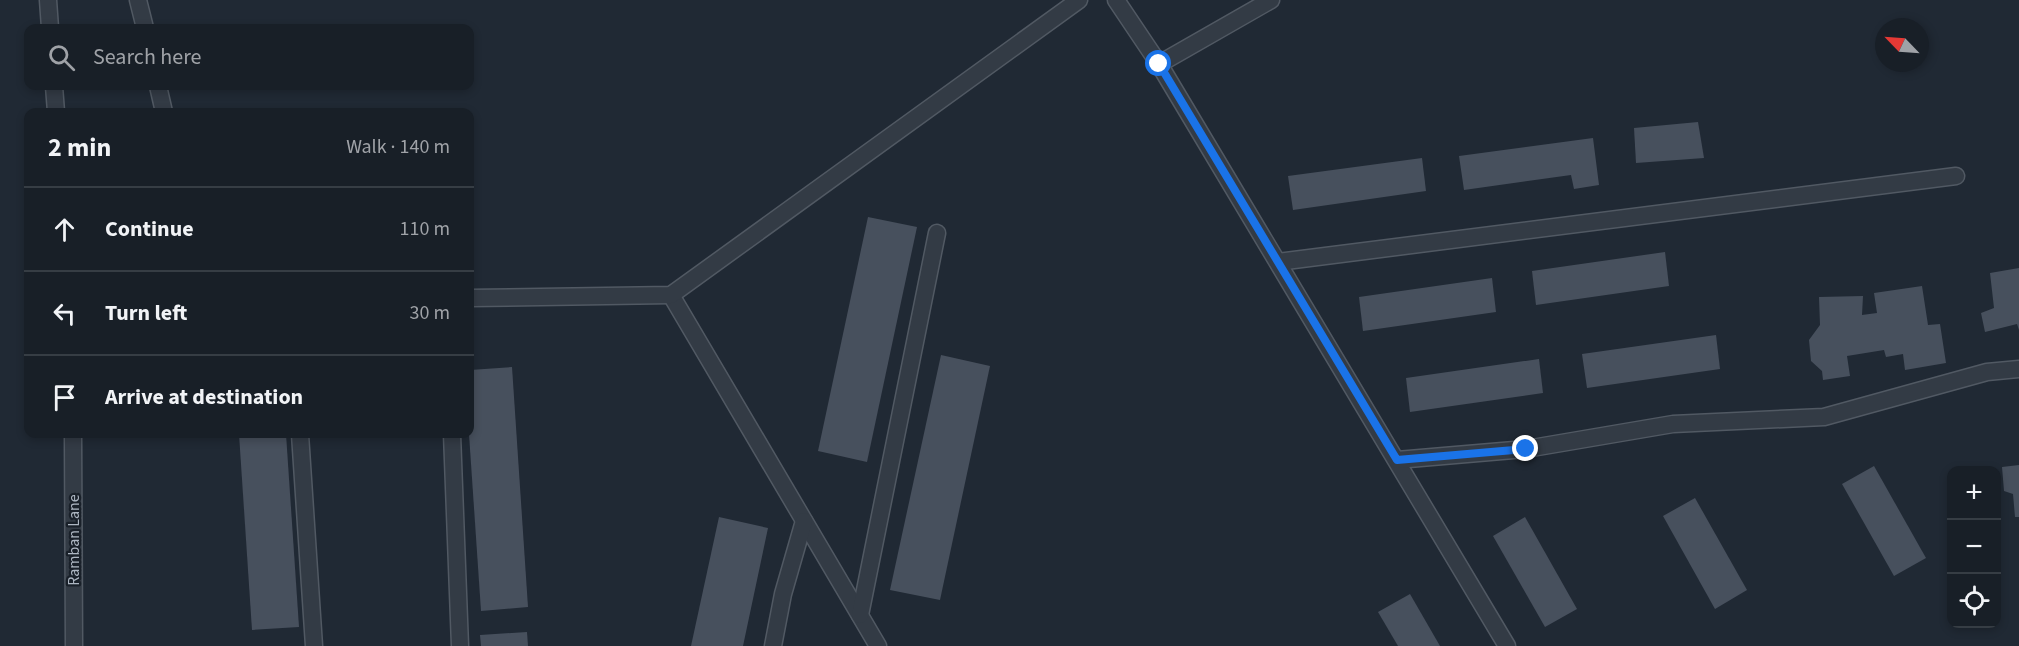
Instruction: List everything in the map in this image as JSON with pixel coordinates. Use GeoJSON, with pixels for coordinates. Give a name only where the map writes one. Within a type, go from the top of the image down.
{"type":"FeatureCollection","features":[{"type":"Feature","properties":{"kind":"lane"},"geometry":{"type":"LineString","coordinates":[[48,0],[50,24]]}},
{"type":"Feature","properties":{"kind":"lane"},"geometry":{"type":"LineString","coordinates":[[138,0],[144,24]]}},
{"type":"Feature","properties":{"kind":"lane"},"geometry":{"type":"LineString","coordinates":[[474,298],[671,295],[1079,0]]}},
{"type":"Feature","properties":{"kind":"lane"},"geometry":{"type":"LineString","coordinates":[[1116,0],[1159,64],[1507,646]]}},
{"type":"Feature","properties":{"kind":"lane"},"geometry":{"type":"LineString","coordinates":[[1159,64],[1271,0]]}},
{"type":"Feature","properties":{"kind":"lane"},"geometry":{"type":"LineString","coordinates":[[54,90],[56,108]]}},
{"type":"Feature","properties":{"kind":"lane"},"geometry":{"type":"LineString","coordinates":[[159,90],[163,108]]}},
{"type":"Feature","properties":{"kind":"lane"},"geometry":{"type":"LineString","coordinates":[[1278,262],[1956,176]]}},
{"type":"Feature","properties":{"kind":"lane"},"geometry":{"type":"LineString","coordinates":[[860,615],[937,233]]}},
{"type":"Feature","properties":{"kind":"lane"},"geometry":{"type":"LineString","coordinates":[[671,295],[878,646]]}},
{"type":"Feature","properties":{"kind":"lane"},"geometry":{"type":"LineString","coordinates":[[1397,460],[1526,449],[1673,424],[1824,417],[1987,372],[2019,369]]}},
{"type":"Feature","properties":{"kind":"lane","name":"Ramban Lane"},"geometry":{"type":"LineString","coordinates":[[73,438],[75,646]]}},
{"type":"Feature","properties":{"kind":"lane"},"geometry":{"type":"LineString","coordinates":[[300,438],[314,646]]}},
{"type":"Feature","properties":{"kind":"lane"},"geometry":{"type":"LineString","coordinates":[[452,438],[460,646]]}},
{"type":"Feature","properties":{"kind":"lane"},"geometry":{"type":"LineString","coordinates":[[773,646],[783,594],[804,521]]}},
{"type":"Feature","properties":{"kind":"building"},"geometry":{"type":"Polygon","coordinates":[[[1698,122],[1704,158],[1636,163],[1634,128],[1698,122]]]}},
{"type":"Feature","properties":{"kind":"building"},"geometry":{"type":"Polygon","coordinates":[[[1593,138],[1599,185],[1574,189],[1571,175],[1464,190],[1459,156],[1593,138]]]}},
{"type":"Feature","properties":{"kind":"building"},"geometry":{"type":"Polygon","coordinates":[[[1422,158],[1426,191],[1293,210],[1288,176],[1422,158]]]}},
{"type":"Feature","properties":{"kind":"building"},"geometry":{"type":"Polygon","coordinates":[[[868,217],[917,227],[867,462],[818,451],[868,217]]]}},
{"type":"Feature","properties":{"kind":"building"},"geometry":{"type":"Polygon","coordinates":[[[1665,252],[1669,286],[1536,305],[1532,271],[1665,252]]]}},
{"type":"Feature","properties":{"kind":"building"},"geometry":{"type":"Polygon","coordinates":[[[2019,268],[2019,330],[2017,324],[1985,332],[1981,313],[1994,308],[1990,273],[2019,268]]]}},
{"type":"Feature","properties":{"kind":"building"},"geometry":{"type":"Polygon","coordinates":[[[1492,278],[1496,312],[1363,331],[1359,297],[1492,278]]]}},
{"type":"Feature","properties":{"kind":"building"},"geometry":{"type":"Polygon","coordinates":[[[1922,286],[1928,325],[1940,324],[1946,363],[1905,370],[1903,354],[1886,357],[1884,350],[1847,356],[1850,376],[1823,380],[1822,371],[1811,361],[1809,340],[1820,325],[1819,297],[1863,296],[1862,315],[1877,313],[1874,293],[1922,286]]]}},
{"type":"Feature","properties":{"kind":"building"},"geometry":{"type":"Polygon","coordinates":[[[1716,335],[1720,369],[1587,388],[1582,354],[1716,335]]]}},
{"type":"Feature","properties":{"kind":"building"},"geometry":{"type":"Polygon","coordinates":[[[941,355],[990,366],[940,600],[890,590],[941,355]]]}},
{"type":"Feature","properties":{"kind":"building"},"geometry":{"type":"Polygon","coordinates":[[[1539,359],[1543,393],[1410,412],[1406,378],[1539,359]]]}},
{"type":"Feature","properties":{"kind":"building"},"geometry":{"type":"Polygon","coordinates":[[[512,367],[528,607],[481,611],[469,438],[474,438],[474,370],[512,367]]]}},
{"type":"Feature","properties":{"kind":"building"},"geometry":{"type":"Polygon","coordinates":[[[239,438],[286,438],[299,627],[252,630],[239,438]]]}},
{"type":"Feature","properties":{"kind":"building"},"geometry":{"type":"Polygon","coordinates":[[[2019,465],[2019,517],[2015,517],[2013,494],[2004,491],[2002,467],[2019,465]]]}},
{"type":"Feature","properties":{"kind":"building"},"geometry":{"type":"Polygon","coordinates":[[[1874,466],[1926,558],[1894,576],[1842,484],[1874,466]]]}},
{"type":"Feature","properties":{"kind":"building"},"geometry":{"type":"Polygon","coordinates":[[[1695,498],[1747,590],[1715,609],[1663,516],[1695,498]]]}},
{"type":"Feature","properties":{"kind":"building"},"geometry":{"type":"Polygon","coordinates":[[[719,517],[768,528],[743,646],[691,646],[719,517]]]}},
{"type":"Feature","properties":{"kind":"building"},"geometry":{"type":"Polygon","coordinates":[[[1525,517],[1577,609],[1545,627],[1493,536],[1525,517]]]}},
{"type":"Feature","properties":{"kind":"building"},"geometry":{"type":"Polygon","coordinates":[[[1410,594],[1440,646],[1398,646],[1378,612],[1410,594]]]}},
{"type":"Feature","properties":{"kind":"building"},"geometry":{"type":"Polygon","coordinates":[[[527,632],[528,646],[481,646],[480,635],[527,632]]]}},
{"type":"Feature","properties":{"kind":"route"},"geometry":{"type":"LineString","coordinates":[[1159,64],[1397,460],[1526,449]]}}]}
